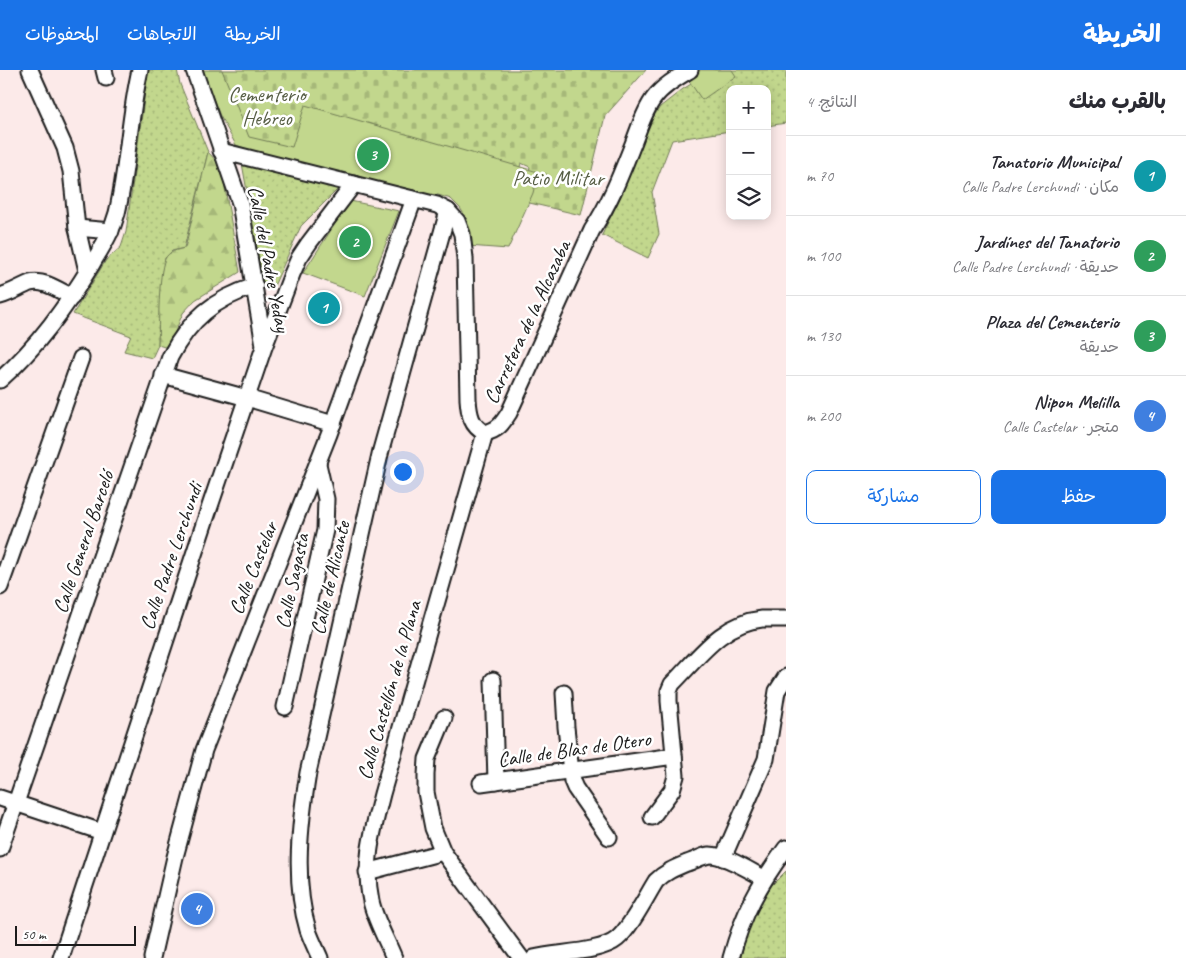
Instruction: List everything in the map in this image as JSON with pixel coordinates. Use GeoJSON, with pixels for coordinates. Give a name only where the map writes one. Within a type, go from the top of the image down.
{"type":"FeatureCollection","features":[{"type":"Feature","properties":{"kind":"street"},"geometry":{"type":"LineString","coordinates":[[30,70],[65,148],[71,171],[77,228],[88,271]]}},
{"type":"Feature","properties":{"kind":"street"},"geometry":{"type":"LineString","coordinates":[[128,70],[134,94]]}},
{"type":"Feature","properties":{"kind":"street"},"geometry":{"type":"LineString","coordinates":[[1,376],[34,346],[72,297],[111,231],[120,196],[134,94],[140,70]]}},
{"type":"Feature","properties":{"kind":"street","name":"Calle del Padre Yeday"},"geometry":{"type":"LineString","coordinates":[[194,70],[240,203],[264,347]]}},
{"type":"Feature","properties":{"kind":"street","name":"Carretera de la Alcazaba"},"geometry":{"type":"LineString","coordinates":[[448,211],[457,220],[462,234],[465,258],[470,416],[476,429],[485,433],[495,430],[502,424],[508,413],[592,230],[604,213],[615,190],[642,120],[652,100],[662,90],[690,70]]}},
{"type":"Feature","properties":{"kind":"street"},"geometry":{"type":"LineString","coordinates":[[221,151],[437,205],[448,211]]}},
{"type":"Feature","properties":{"kind":"street","name":"Calle Padre Lerchundi"},"geometry":{"type":"LineString","coordinates":[[61,958],[264,347],[299,258],[354,184]]}},
{"type":"Feature","properties":{"kind":"street","name":"Calle Castelar"},"geometry":{"type":"LineString","coordinates":[[152,958],[175,857],[204,750],[318,464],[414,199]]}},
{"type":"Feature","properties":{"kind":"street","name":"Calle de Alicante"},"geometry":{"type":"LineString","coordinates":[[320,958],[308,931],[304,914],[299,854],[303,800],[382,450],[448,211]]}},
{"type":"Feature","properties":{"kind":"street"},"geometry":{"type":"LineString","coordinates":[[77,228],[111,231]]}},
{"type":"Feature","properties":{"kind":"street"},"geometry":{"type":"LineString","coordinates":[[0,296],[31,283],[38,283],[46,284],[72,297]]}},
{"type":"Feature","properties":{"kind":"street","name":"Calle General Barceló"},"geometry":{"type":"LineString","coordinates":[[0,849],[170,357],[190,325],[204,312],[220,300],[255,286]]}},
{"type":"Feature","properties":{"kind":"street"},"geometry":{"type":"LineString","coordinates":[[0,587],[81,358]]}},
{"type":"Feature","properties":{"kind":"street"},"geometry":{"type":"LineString","coordinates":[[163,375],[333,424]]}},
{"type":"Feature","properties":{"kind":"street","name":"Calle Castellón de la Plana"},"geometry":{"type":"LineString","coordinates":[[394,958],[371,903],[367,872],[369,849],[382,794],[485,433]]}},
{"type":"Feature","properties":{"kind":"street","name":"Calle Sagasta"},"geometry":{"type":"LineString","coordinates":[[285,707],[325,530],[326,500],[318,464]]}},
{"type":"Feature","properties":{"kind":"street"},"geometry":{"type":"LineString","coordinates":[[652,817],[675,784],[676,776],[669,701],[669,691],[672,684],[715,640],[726,632],[748,622],[762,619],[786,619]]}},
{"type":"Feature","properties":{"kind":"street"},"geometry":{"type":"LineString","coordinates":[[723,858],[766,759],[777,691],[786,678]]}},
{"type":"Feature","properties":{"kind":"street","name":"Calle de Blas de Otero"},"geometry":{"type":"LineString","coordinates":[[493,680],[488,782],[674,756]]}},
{"type":"Feature","properties":{"kind":"street"},"geometry":{"type":"LineString","coordinates":[[564,692],[570,770],[575,788],[609,837]]}},
{"type":"Feature","properties":{"kind":"street"},"geometry":{"type":"LineString","coordinates":[[444,718],[427,760],[426,775],[429,810],[433,828],[443,852],[521,958]]}},
{"type":"Feature","properties":{"kind":"street"},"geometry":{"type":"LineString","coordinates":[[0,798],[102,832]]}},
{"type":"Feature","properties":{"kind":"street"},"geometry":{"type":"LineString","coordinates":[[731,958],[747,910],[764,878],[786,848]]}},
{"type":"Feature","properties":{"kind":"street"},"geometry":{"type":"LineString","coordinates":[[367,872],[443,852]]}},
{"type":"Feature","properties":{"kind":"street"},"geometry":{"type":"LineString","coordinates":[[534,958],[591,949],[612,951],[618,938],[656,881],[671,870],[704,857],[710,855],[723,858],[764,878]]}},
{"type":"Feature","properties":{"kind":"green space"},"geometry":{"type":"Polygon","coordinates":[[[148,70],[177,70],[180,84],[208,152],[184,248],[172,251],[165,258],[162,272],[158,345],[152,358],[124,351],[131,336],[73,314],[106,260],[121,247],[126,232],[148,70]]]}},
{"type":"Feature","properties":{"kind":"green space"},"geometry":{"type":"Polygon","coordinates":[[[202,70],[222,70],[249,137],[292,147],[305,105],[538,172],[533,193],[508,249],[468,246],[467,219],[451,199],[438,195],[414,194],[288,164],[236,145],[220,116],[202,70]]]}},
{"type":"Feature","properties":{"kind":"green space"},"geometry":{"type":"Polygon","coordinates":[[[209,70],[646,70],[605,116],[581,215],[521,201],[530,167],[521,163],[517,180],[289,159],[246,149],[209,70]]]}},
{"type":"Feature","properties":{"kind":"green space"},"geometry":{"type":"Polygon","coordinates":[[[699,70],[732,70],[736,76],[702,100],[687,78],[699,70]]]}},
{"type":"Feature","properties":{"kind":"green space"},"geometry":{"type":"Polygon","coordinates":[[[714,70],[786,70],[786,123],[771,125],[771,85],[726,85],[726,132],[672,140],[652,192],[659,234],[648,258],[602,235],[622,193],[650,122],[660,107],[683,89],[714,70]]]}},
{"type":"Feature","properties":{"kind":"green space"},"geometry":{"type":"Polygon","coordinates":[[[208,152],[221,166],[240,272],[195,300],[183,313],[168,348],[158,345],[160,288],[163,266],[169,254],[185,248],[208,152]]]}},
{"type":"Feature","properties":{"kind":"green space"},"geometry":{"type":"Polygon","coordinates":[[[242,163],[339,188],[301,226],[274,286],[263,282],[242,163]]]}},
{"type":"Feature","properties":{"kind":"green space"},"geometry":{"type":"Polygon","coordinates":[[[350,201],[399,211],[365,296],[303,273],[350,201]]]}},
{"type":"Feature","properties":{"kind":"green space"},"geometry":{"type":"Polygon","coordinates":[[[786,871],[786,958],[740,958],[751,922],[766,891],[786,871]]]}},
{"type":"Feature","properties":{"kind":"place","name":"Plaza del Cementerio"},"geometry":{"type":"Point","coordinates":[373,155]}},
{"type":"Feature","properties":{"kind":"place","name":"Jardínes del Tanatorio"},"geometry":{"type":"Point","coordinates":[355,242]}},
{"type":"Feature","properties":{"kind":"place","name":"Tanatorio Municipal"},"geometry":{"type":"Point","coordinates":[324,308]}},
{"type":"Feature","properties":{"kind":"place","name":"Nipon Melilla"},"geometry":{"type":"Point","coordinates":[197,909]}},
{"type":"Feature","properties":{"kind":"park label","name":"Cementerio Hebreo"},"geometry":{"type":"Point","coordinates":[267,106]}},
{"type":"Feature","properties":{"kind":"park label","name":"Patio Militar"},"geometry":{"type":"Point","coordinates":[558,178]}}]}
